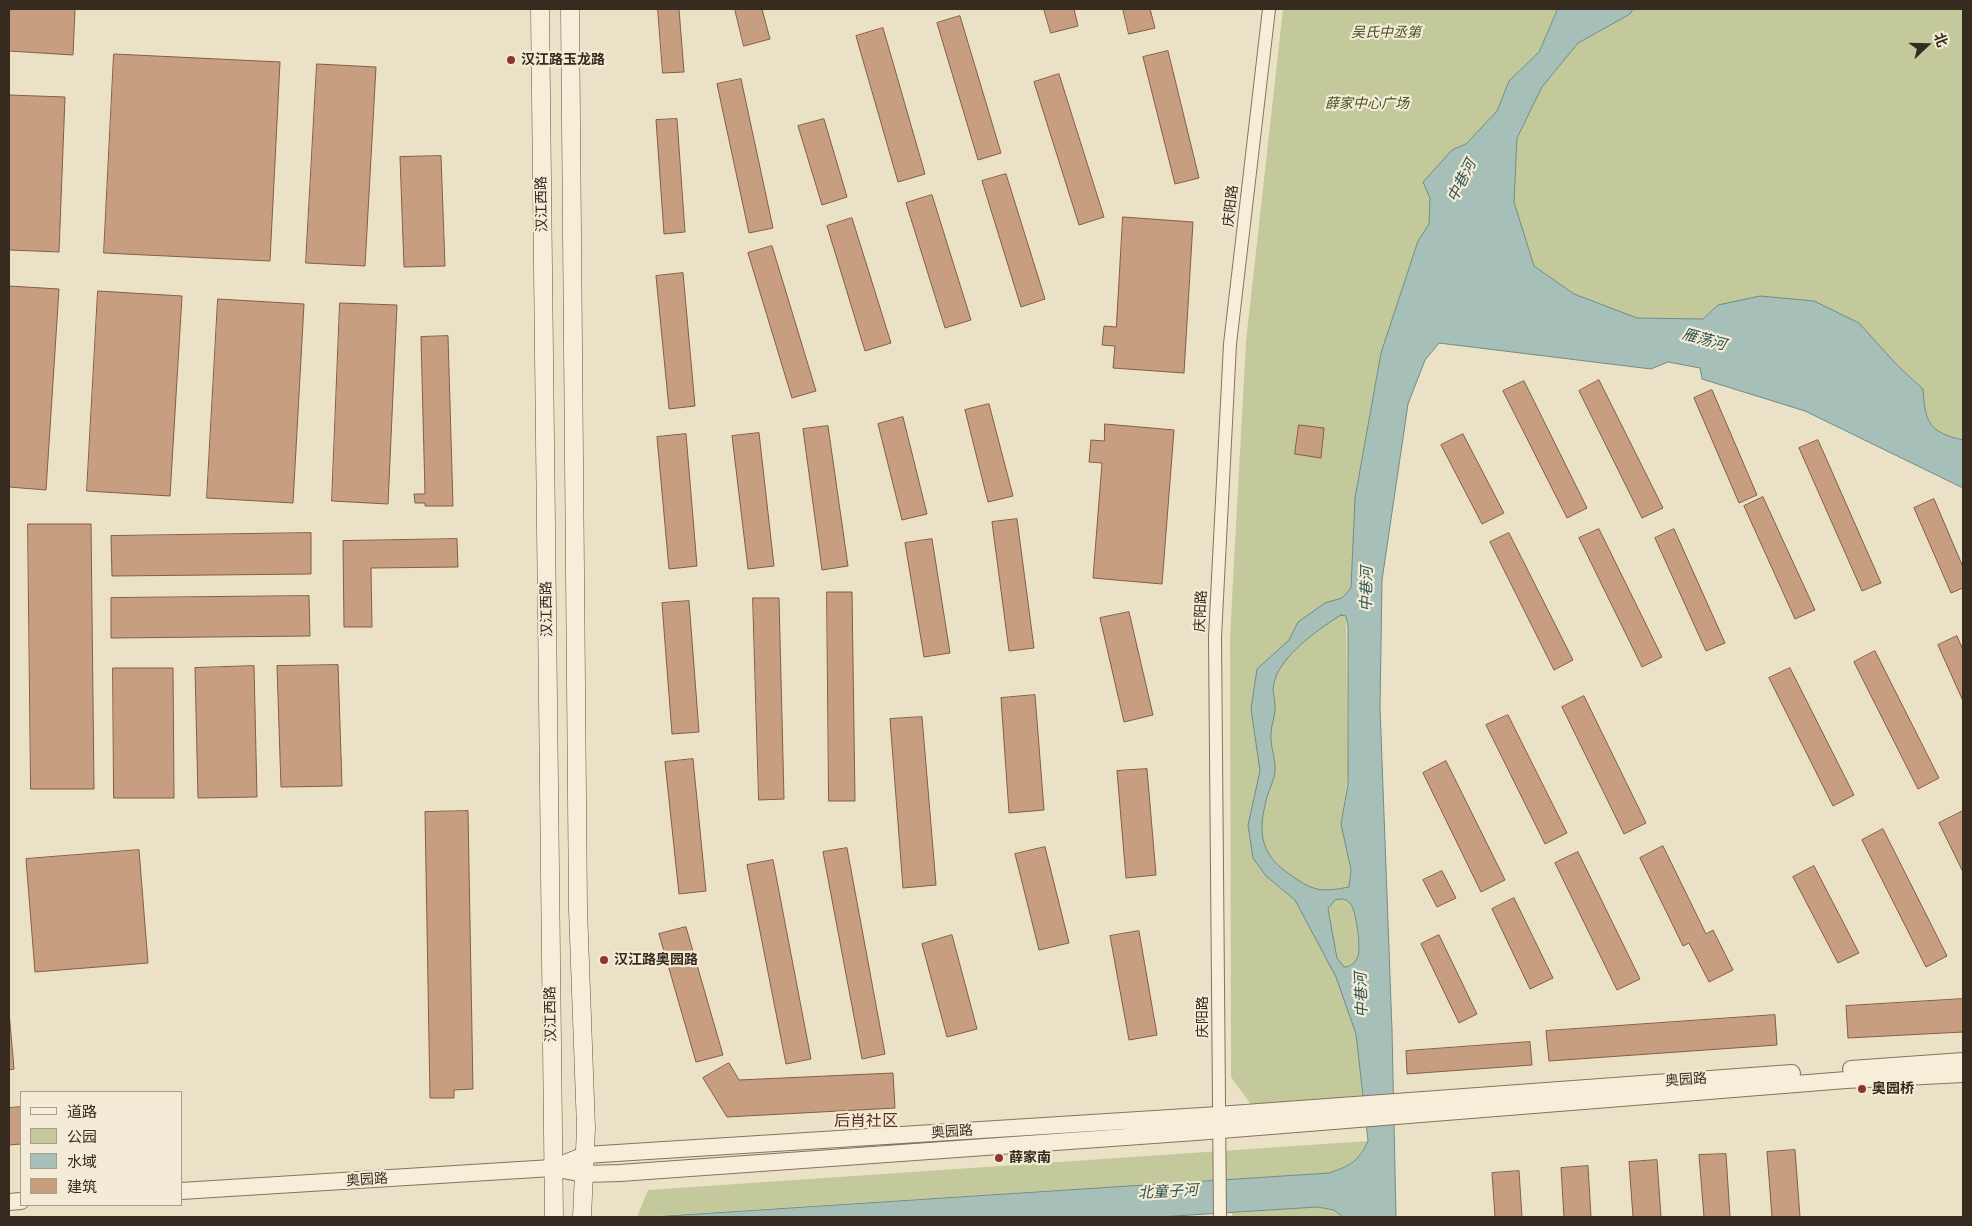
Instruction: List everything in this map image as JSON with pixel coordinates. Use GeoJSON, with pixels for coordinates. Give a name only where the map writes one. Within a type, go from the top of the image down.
{"type":"FeatureCollection","features":[{"type":"Feature","properties":{"kind":"main road","name":"汉江西路"},"geometry":{"type":"LineString","coordinates":[[540,9],[554,1213]]}},
{"type":"Feature","properties":{"kind":"main road","name":"汉江西路"},"geometry":{"type":"LineString","coordinates":[[570,9],[578,908],[586,1128],[582,1213]]}},
{"type":"Feature","properties":{"kind":"street","name":"庆阳路"},"geometry":{"type":"LineString","coordinates":[[1220,1217],[1215,637],[1230,344],[1269,9]]}},
{"type":"Feature","properties":{"kind":"street","name":"奥园路"},"geometry":{"type":"LineString","coordinates":[[182,1191],[552,1168],[584,1174],[1963,1061]]}},
{"type":"Feature","properties":{"kind":"street","name":"奥园路"},"geometry":{"type":"LineString","coordinates":[[1409,1107],[1963,1074]]}},
{"type":"Feature","properties":{"kind":"street","name":"奥园路"},"geometry":{"type":"LineString","coordinates":[[552,1168],[585,1155],[1218,1122]]}},
{"type":"Feature","properties":{"kind":"green space","name":"薛家中心广场"},"geometry":{"type":"Polygon","coordinates":[[[1283,9],[1558,9],[1539,52],[1509,81],[1497,111],[1466,144],[1452,150],[1430,198],[1429,224],[1418,241],[1381,353],[1355,498],[1351,588],[1346,616],[1348,776],[1341,824],[1351,870],[1349,887],[1356,913],[1359,956],[1356,1034],[1363,1098],[1252,1106],[1231,1077],[1230,637],[1246,341],[1283,9]]]}},
{"type":"Feature","properties":{"kind":"green space"},"geometry":{"type":"Polygon","coordinates":[[[1633,9],[1963,9],[1963,440],[1943,433],[1931,424],[1925,410],[1923,389],[1897,365],[1718,305],[1703,319],[1637,318],[1574,294],[1534,266],[1514,202],[1517,138],[1542,87],[1578,43],[1629,14],[1633,9]]]}},
{"type":"Feature","properties":{"kind":"green space"},"geometry":{"type":"Polygon","coordinates":[[[1368,1141],[1353,1162],[1329,1173],[637,1217],[648,1190],[1368,1141]]]}},
{"type":"Feature","properties":{"kind":"green space"},"geometry":{"type":"Polygon","coordinates":[[[1317,1207],[1334,1210],[1343,1217],[1232,1217],[1232,1213],[1317,1207]]]}},
{"type":"Feature","properties":{"kind":"water"},"geometry":{"type":"Polygon","coordinates":[[[1558,9],[1633,9],[1630,14],[1578,43],[1542,87],[1517,138],[1514,202],[1534,266],[1574,294],[1637,318],[1703,319],[1718,305],[1760,296],[1814,301],[1859,323],[1897,365],[1923,389],[1925,410],[1931,424],[1943,433],[1963,440],[1963,488],[1805,411],[1702,379],[1700,368],[1668,362],[1651,369],[1439,343],[1425,360],[1408,404],[1382,580],[1380,707],[1392,1030],[1396,1217],[1343,1217],[1334,1210],[1317,1207],[1159,1217],[651,1217],[1329,1173],[1353,1162],[1361,1153],[1368,1141],[1356,1034],[1336,977],[1295,900],[1266,876],[1253,858],[1248,825],[1260,771],[1251,709],[1257,669],[1289,640],[1298,622],[1325,603],[1342,598],[1351,588],[1355,498],[1381,353],[1418,241],[1429,224],[1430,198],[1423,182],[1452,150],[1466,144],[1497,111],[1509,81],[1539,52],[1558,9]],[[1341,615],[1314,633],[1289,657],[1277,674],[1273,685],[1275,711],[1271,728],[1275,772],[1263,813],[1262,825],[1264,844],[1274,861],[1307,885],[1325,890],[1349,887],[1351,870],[1341,824],[1348,784],[1348,627],[1346,616],[1341,615]],[[1343,899],[1335,900],[1328,909],[1337,958],[1344,967],[1356,961],[1359,945],[1352,906],[1343,899]]]}},
{"type":"Feature","properties":{"kind":"building"},"geometry":{"type":"Polygon","coordinates":[[[9,9],[75,9],[73,55],[9,51],[9,9]]]}},
{"type":"Feature","properties":{"kind":"building"},"geometry":{"type":"Polygon","coordinates":[[[658,9],[679,9],[684,72],[663,73],[658,9]]]}},
{"type":"Feature","properties":{"kind":"building"},"geometry":{"type":"Polygon","coordinates":[[[735,9],[762,9],[770,39],[744,46],[735,9]]]}},
{"type":"Feature","properties":{"kind":"building"},"geometry":{"type":"Polygon","coordinates":[[[1044,9],[1074,9],[1078,26],[1051,33],[1044,9]]]}},
{"type":"Feature","properties":{"kind":"building"},"geometry":{"type":"Polygon","coordinates":[[[1123,9],[1150,9],[1155,28],[1129,34],[1123,9]]]}},
{"type":"Feature","properties":{"kind":"building"},"geometry":{"type":"Polygon","coordinates":[[[960,16],[1001,153],[978,160],[937,23],[960,16]]]}},
{"type":"Feature","properties":{"kind":"building"},"geometry":{"type":"Polygon","coordinates":[[[883,28],[925,174],[898,182],[856,36],[883,28]]]}},
{"type":"Feature","properties":{"kind":"building"},"geometry":{"type":"Polygon","coordinates":[[[1168,51],[1199,178],[1175,184],[1143,57],[1168,51]]]}},
{"type":"Feature","properties":{"kind":"building"},"geometry":{"type":"Polygon","coordinates":[[[114,54],[280,62],[270,261],[104,253],[114,54]]]}},
{"type":"Feature","properties":{"kind":"building"},"geometry":{"type":"Polygon","coordinates":[[[317,64],[376,67],[365,266],[306,263],[317,64]]]}},
{"type":"Feature","properties":{"kind":"building"},"geometry":{"type":"Polygon","coordinates":[[[1059,74],[1104,217],[1079,225],[1034,82],[1059,74]]]}},
{"type":"Feature","properties":{"kind":"building"},"geometry":{"type":"Polygon","coordinates":[[[741,79],[773,228],[749,233],[717,84],[741,79]]]}},
{"type":"Feature","properties":{"kind":"building"},"geometry":{"type":"Polygon","coordinates":[[[9,95],[65,97],[59,252],[9,250],[9,95]]]}},
{"type":"Feature","properties":{"kind":"building"},"geometry":{"type":"Polygon","coordinates":[[[677,119],[685,232],[664,234],[656,120],[677,119]]]}},
{"type":"Feature","properties":{"kind":"building"},"geometry":{"type":"Polygon","coordinates":[[[824,119],[847,197],[822,205],[798,126],[824,119]]]}},
{"type":"Feature","properties":{"kind":"building"},"geometry":{"type":"Polygon","coordinates":[[[441,156],[445,266],[404,267],[400,157],[441,156]]]}},
{"type":"Feature","properties":{"kind":"building"},"geometry":{"type":"Polygon","coordinates":[[[1006,174],[1045,299],[1021,307],[982,181],[1006,174]]]}},
{"type":"Feature","properties":{"kind":"building"},"geometry":{"type":"Polygon","coordinates":[[[932,195],[971,320],[945,328],[906,203],[932,195]]]}},
{"type":"Feature","properties":{"kind":"building"},"geometry":{"type":"Polygon","coordinates":[[[1123,217],[1193,222],[1184,373],[1113,368],[1115,346],[1102,345],[1104,326],[1116,327],[1123,217]]]}},
{"type":"Feature","properties":{"kind":"building"},"geometry":{"type":"Polygon","coordinates":[[[852,218],[891,343],[865,351],[827,226],[852,218]]]}},
{"type":"Feature","properties":{"kind":"building"},"geometry":{"type":"Polygon","coordinates":[[[772,246],[816,391],[792,398],[748,253],[772,246]]]}},
{"type":"Feature","properties":{"kind":"building"},"geometry":{"type":"Polygon","coordinates":[[[683,273],[695,406],[669,409],[656,276],[683,273]]]}},
{"type":"Feature","properties":{"kind":"building"},"geometry":{"type":"Polygon","coordinates":[[[9,286],[59,289],[46,490],[9,487],[9,286]]]}},
{"type":"Feature","properties":{"kind":"building"},"geometry":{"type":"Polygon","coordinates":[[[98,291],[182,296],[170,496],[87,491],[98,291]]]}},
{"type":"Feature","properties":{"kind":"building"},"geometry":{"type":"Polygon","coordinates":[[[218,299],[304,304],[293,503],[207,498],[218,299]]]}},
{"type":"Feature","properties":{"kind":"building"},"geometry":{"type":"Polygon","coordinates":[[[340,303],[397,305],[388,504],[332,501],[340,303]]]}},
{"type":"Feature","properties":{"kind":"building"},"geometry":{"type":"Polygon","coordinates":[[[448,336],[453,506],[425,506],[425,503],[415,503],[414,494],[425,494],[421,337],[448,336]]]}},
{"type":"Feature","properties":{"kind":"building"},"geometry":{"type":"Polygon","coordinates":[[[1599,380],[1663,508],[1642,518],[1579,391],[1599,380]]]}},
{"type":"Feature","properties":{"kind":"building"},"geometry":{"type":"Polygon","coordinates":[[[1524,381],[1587,508],[1567,518],[1503,391],[1524,381]]]}},
{"type":"Feature","properties":{"kind":"building"},"geometry":{"type":"Polygon","coordinates":[[[1712,390],[1757,495],[1739,503],[1694,398],[1712,390]]]}},
{"type":"Feature","properties":{"kind":"building"},"geometry":{"type":"Polygon","coordinates":[[[989,404],[1013,496],[988,502],[965,410],[989,404]]]}},
{"type":"Feature","properties":{"kind":"building"},"geometry":{"type":"Polygon","coordinates":[[[903,417],[927,514],[902,520],[878,424],[903,417]]]}},
{"type":"Feature","properties":{"kind":"building"},"geometry":{"type":"Polygon","coordinates":[[[1105,424],[1174,430],[1162,584],[1093,578],[1102,463],[1089,462],[1091,440],[1104,441],[1105,424]]]}},
{"type":"Feature","properties":{"kind":"building"},"geometry":{"type":"Polygon","coordinates":[[[1299,425],[1324,428],[1321,458],[1295,454],[1299,425]]]}},
{"type":"Feature","properties":{"kind":"building"},"geometry":{"type":"Polygon","coordinates":[[[828,426],[848,566],[822,570],[803,429],[828,426]]]}},
{"type":"Feature","properties":{"kind":"building"},"geometry":{"type":"Polygon","coordinates":[[[759,433],[774,566],[748,569],[732,436],[759,433]]]}},
{"type":"Feature","properties":{"kind":"building"},"geometry":{"type":"Polygon","coordinates":[[[686,434],[697,566],[669,569],[657,437],[686,434]]]}},
{"type":"Feature","properties":{"kind":"building"},"geometry":{"type":"Polygon","coordinates":[[[1463,434],[1504,513],[1482,524],[1441,445],[1463,434]]]}},
{"type":"Feature","properties":{"kind":"building"},"geometry":{"type":"Polygon","coordinates":[[[1818,440],[1881,583],[1862,591],[1799,448],[1818,440]]]}},
{"type":"Feature","properties":{"kind":"building"},"geometry":{"type":"Polygon","coordinates":[[[1763,497],[1815,610],[1795,619],[1744,506],[1763,497]]]}},
{"type":"Feature","properties":{"kind":"building"},"geometry":{"type":"Polygon","coordinates":[[[1934,499],[1963,567],[1963,588],[1951,593],[1914,508],[1934,499]]]}},
{"type":"Feature","properties":{"kind":"building"},"geometry":{"type":"Polygon","coordinates":[[[1017,519],[1034,648],[1009,651],[992,522],[1017,519]]]}},
{"type":"Feature","properties":{"kind":"building"},"geometry":{"type":"Polygon","coordinates":[[[28,524],[91,524],[94,789],[31,789],[28,524]]]}},
{"type":"Feature","properties":{"kind":"building"},"geometry":{"type":"Polygon","coordinates":[[[1599,529],[1662,657],[1642,667],[1579,538],[1599,529]]]}},
{"type":"Feature","properties":{"kind":"building"},"geometry":{"type":"Polygon","coordinates":[[[1674,529],[1725,643],[1706,651],[1655,538],[1674,529]]]}},
{"type":"Feature","properties":{"kind":"building"},"geometry":{"type":"Polygon","coordinates":[[[311,533],[311,574],[112,576],[111,536],[311,533]]]}},
{"type":"Feature","properties":{"kind":"building"},"geometry":{"type":"Polygon","coordinates":[[[1509,533],[1573,660],[1554,670],[1490,542],[1509,533]]]}},
{"type":"Feature","properties":{"kind":"building"},"geometry":{"type":"Polygon","coordinates":[[[457,539],[458,567],[371,568],[372,627],[344,627],[343,541],[457,539]]]}},
{"type":"Feature","properties":{"kind":"building"},"geometry":{"type":"Polygon","coordinates":[[[932,539],[950,653],[924,657],[905,543],[932,539]]]}},
{"type":"Feature","properties":{"kind":"building"},"geometry":{"type":"Polygon","coordinates":[[[827,592],[852,592],[855,801],[829,801],[827,592]]]}},
{"type":"Feature","properties":{"kind":"building"},"geometry":{"type":"Polygon","coordinates":[[[309,596],[310,636],[111,638],[111,598],[309,596]]]}},
{"type":"Feature","properties":{"kind":"building"},"geometry":{"type":"Polygon","coordinates":[[[753,598],[779,598],[784,799],[759,800],[753,598]]]}},
{"type":"Feature","properties":{"kind":"building"},"geometry":{"type":"Polygon","coordinates":[[[689,601],[699,732],[672,734],[662,603],[689,601]]]}},
{"type":"Feature","properties":{"kind":"building"},"geometry":{"type":"Polygon","coordinates":[[[1129,612],[1153,715],[1124,722],[1100,618],[1129,612]]]}},
{"type":"Feature","properties":{"kind":"building"},"geometry":{"type":"Polygon","coordinates":[[[1957,636],[1963,650],[1963,701],[1938,645],[1957,636]]]}},
{"type":"Feature","properties":{"kind":"building"},"geometry":{"type":"Polygon","coordinates":[[[1875,651],[1939,778],[1918,789],[1854,662],[1875,651]]]}},
{"type":"Feature","properties":{"kind":"building"},"geometry":{"type":"Polygon","coordinates":[[[338,665],[342,786],[281,787],[277,666],[338,665]]]}},
{"type":"Feature","properties":{"kind":"building"},"geometry":{"type":"Polygon","coordinates":[[[254,666],[257,797],[198,798],[195,668],[254,666]]]}},
{"type":"Feature","properties":{"kind":"building"},"geometry":{"type":"Polygon","coordinates":[[[113,668],[173,668],[174,798],[114,798],[113,668]]]}},
{"type":"Feature","properties":{"kind":"building"},"geometry":{"type":"Polygon","coordinates":[[[1790,668],[1854,795],[1833,806],[1769,678],[1790,668]]]}},
{"type":"Feature","properties":{"kind":"building"},"geometry":{"type":"Polygon","coordinates":[[[1035,695],[1044,810],[1009,813],[1001,698],[1035,695]]]}},
{"type":"Feature","properties":{"kind":"building"},"geometry":{"type":"Polygon","coordinates":[[[1584,696],[1646,823],[1624,834],[1562,707],[1584,696]]]}},
{"type":"Feature","properties":{"kind":"building"},"geometry":{"type":"Polygon","coordinates":[[[1508,715],[1567,833],[1545,844],[1486,725],[1508,715]]]}},
{"type":"Feature","properties":{"kind":"building"},"geometry":{"type":"Polygon","coordinates":[[[922,717],[936,885],[903,888],[890,719],[922,717]]]}},
{"type":"Feature","properties":{"kind":"building"},"geometry":{"type":"Polygon","coordinates":[[[693,759],[706,891],[679,894],[665,762],[693,759]]]}},
{"type":"Feature","properties":{"kind":"building"},"geometry":{"type":"Polygon","coordinates":[[[1446,761],[1505,880],[1481,892],[1423,773],[1446,761]]]}},
{"type":"Feature","properties":{"kind":"building"},"geometry":{"type":"Polygon","coordinates":[[[1147,769],[1156,875],[1126,878],[1117,771],[1147,769]]]}},
{"type":"Feature","properties":{"kind":"building"},"geometry":{"type":"Polygon","coordinates":[[[468,811],[473,1089],[454,1090],[454,1098],[430,1098],[425,812],[468,811]]]}},
{"type":"Feature","properties":{"kind":"building"},"geometry":{"type":"Polygon","coordinates":[[[1963,811],[1963,872],[1939,823],[1963,811]]]}},
{"type":"Feature","properties":{"kind":"building"},"geometry":{"type":"Polygon","coordinates":[[[1883,829],[1947,956],[1926,967],[1862,840],[1883,829]]]}},
{"type":"Feature","properties":{"kind":"building"},"geometry":{"type":"Polygon","coordinates":[[[1663,846],[1706,934],[1713,930],[1733,970],[1709,982],[1689,943],[1683,946],[1640,858],[1663,846]]]}},
{"type":"Feature","properties":{"kind":"building"},"geometry":{"type":"Polygon","coordinates":[[[1045,847],[1069,943],[1039,950],[1015,854],[1045,847]]]}},
{"type":"Feature","properties":{"kind":"building"},"geometry":{"type":"Polygon","coordinates":[[[847,848],[885,1054],[862,1059],[823,852],[847,848]]]}},
{"type":"Feature","properties":{"kind":"building"},"geometry":{"type":"Polygon","coordinates":[[[139,850],[148,963],[35,972],[26,859],[139,850]]]}},
{"type":"Feature","properties":{"kind":"building"},"geometry":{"type":"Polygon","coordinates":[[[1578,852],[1640,979],[1617,990],[1555,863],[1578,852]]]}},
{"type":"Feature","properties":{"kind":"building"},"geometry":{"type":"Polygon","coordinates":[[[773,860],[811,1059],[786,1064],[747,865],[773,860]]]}},
{"type":"Feature","properties":{"kind":"building"},"geometry":{"type":"Polygon","coordinates":[[[1814,866],[1859,953],[1838,963],[1793,877],[1814,866]]]}},
{"type":"Feature","properties":{"kind":"building"},"geometry":{"type":"Polygon","coordinates":[[[1442,871],[1456,898],[1437,907],[1423,880],[1442,871]]]}},
{"type":"Feature","properties":{"kind":"building"},"geometry":{"type":"Polygon","coordinates":[[[1514,898],[1553,978],[1530,989],[1492,909],[1514,898]]]}},
{"type":"Feature","properties":{"kind":"building"},"geometry":{"type":"Polygon","coordinates":[[[686,927],[723,1055],[696,1062],[659,934],[686,927]]]}},
{"type":"Feature","properties":{"kind":"building"},"geometry":{"type":"Polygon","coordinates":[[[1139,931],[1157,1035],[1129,1040],[1110,936],[1139,931]]]}},
{"type":"Feature","properties":{"kind":"building"},"geometry":{"type":"Polygon","coordinates":[[[952,935],[977,1029],[947,1037],[922,944],[952,935]]]}},
{"type":"Feature","properties":{"kind":"building"},"geometry":{"type":"Polygon","coordinates":[[[1439,935],[1477,1014],[1459,1023],[1421,944],[1439,935]]]}},
{"type":"Feature","properties":{"kind":"building"},"geometry":{"type":"Polygon","coordinates":[[[1963,999],[1963,1032],[1848,1038],[1846,1006],[1963,999]]]}},
{"type":"Feature","properties":{"kind":"building"},"geometry":{"type":"Polygon","coordinates":[[[9,1011],[14,1069],[9,1070],[9,1011]]]}},
{"type":"Feature","properties":{"kind":"building"},"geometry":{"type":"Polygon","coordinates":[[[1775,1015],[1777,1045],[1549,1061],[1546,1031],[1775,1015]]]}},
{"type":"Feature","properties":{"kind":"building"},"geometry":{"type":"Polygon","coordinates":[[[1530,1042],[1532,1065],[1407,1074],[1406,1051],[1530,1042]]]}},
{"type":"Feature","properties":{"kind":"building"},"geometry":{"type":"Polygon","coordinates":[[[729,1063],[739,1080],[893,1073],[895,1108],[727,1117],[703,1078],[729,1063]]]}},
{"type":"Feature","properties":{"kind":"building"},"geometry":{"type":"Polygon","coordinates":[[[20,1107],[20,1144],[9,1145],[9,1108],[20,1107]]]}},
{"type":"Feature","properties":{"kind":"building"},"geometry":{"type":"Polygon","coordinates":[[[1795,1150],[1800,1217],[1772,1217],[1767,1152],[1795,1150]]]}},
{"type":"Feature","properties":{"kind":"building"},"geometry":{"type":"Polygon","coordinates":[[[1726,1154],[1730,1217],[1704,1217],[1699,1155],[1726,1154]]]}},
{"type":"Feature","properties":{"kind":"building"},"geometry":{"type":"Polygon","coordinates":[[[1657,1160],[1661,1217],[1633,1217],[1629,1162],[1657,1160]]]}},
{"type":"Feature","properties":{"kind":"building"},"geometry":{"type":"Polygon","coordinates":[[[1588,1166],[1591,1217],[1564,1217],[1561,1168],[1588,1166]]]}},
{"type":"Feature","properties":{"kind":"building"},"geometry":{"type":"Polygon","coordinates":[[[1519,1171],[1522,1217],[1495,1217],[1492,1173],[1519,1171]]]}},
{"type":"Feature","properties":{"kind":"place","name":"汉江路玉龙路"},"geometry":{"type":"Point","coordinates":[511,60]}},
{"type":"Feature","properties":{"kind":"place","name":"汉江路奥园路"},"geometry":{"type":"Point","coordinates":[604,960]}},
{"type":"Feature","properties":{"kind":"place","name":"奥园桥"},"geometry":{"type":"Point","coordinates":[1862,1089]}},
{"type":"Feature","properties":{"kind":"place","name":"薛家南"},"geometry":{"type":"Point","coordinates":[999,1158]}},
{"type":"Feature","properties":{"kind":"district","name":"后肖社区"},"geometry":{"type":"Point","coordinates":[866,1121]}},
{"type":"Feature","properties":{"kind":"park label","name":"吴氏中丞第"},"geometry":{"type":"Point","coordinates":[1386,33]}},
{"type":"Feature","properties":{"kind":"water label","name":"中巷河"},"geometry":{"type":"Point","coordinates":[1462,181]}},
{"type":"Feature","properties":{"kind":"water label","name":"雁荡河"},"geometry":{"type":"Point","coordinates":[1704,340]}},
{"type":"Feature","properties":{"kind":"water label","name":"中巷河"},"geometry":{"type":"Point","coordinates":[1367,589]}},
{"type":"Feature","properties":{"kind":"water label","name":"中巷河"},"geometry":{"type":"Point","coordinates":[1362,995]}},
{"type":"Feature","properties":{"kind":"water label","name":"北童子河"},"geometry":{"type":"Point","coordinates":[1168,1192]}}]}
